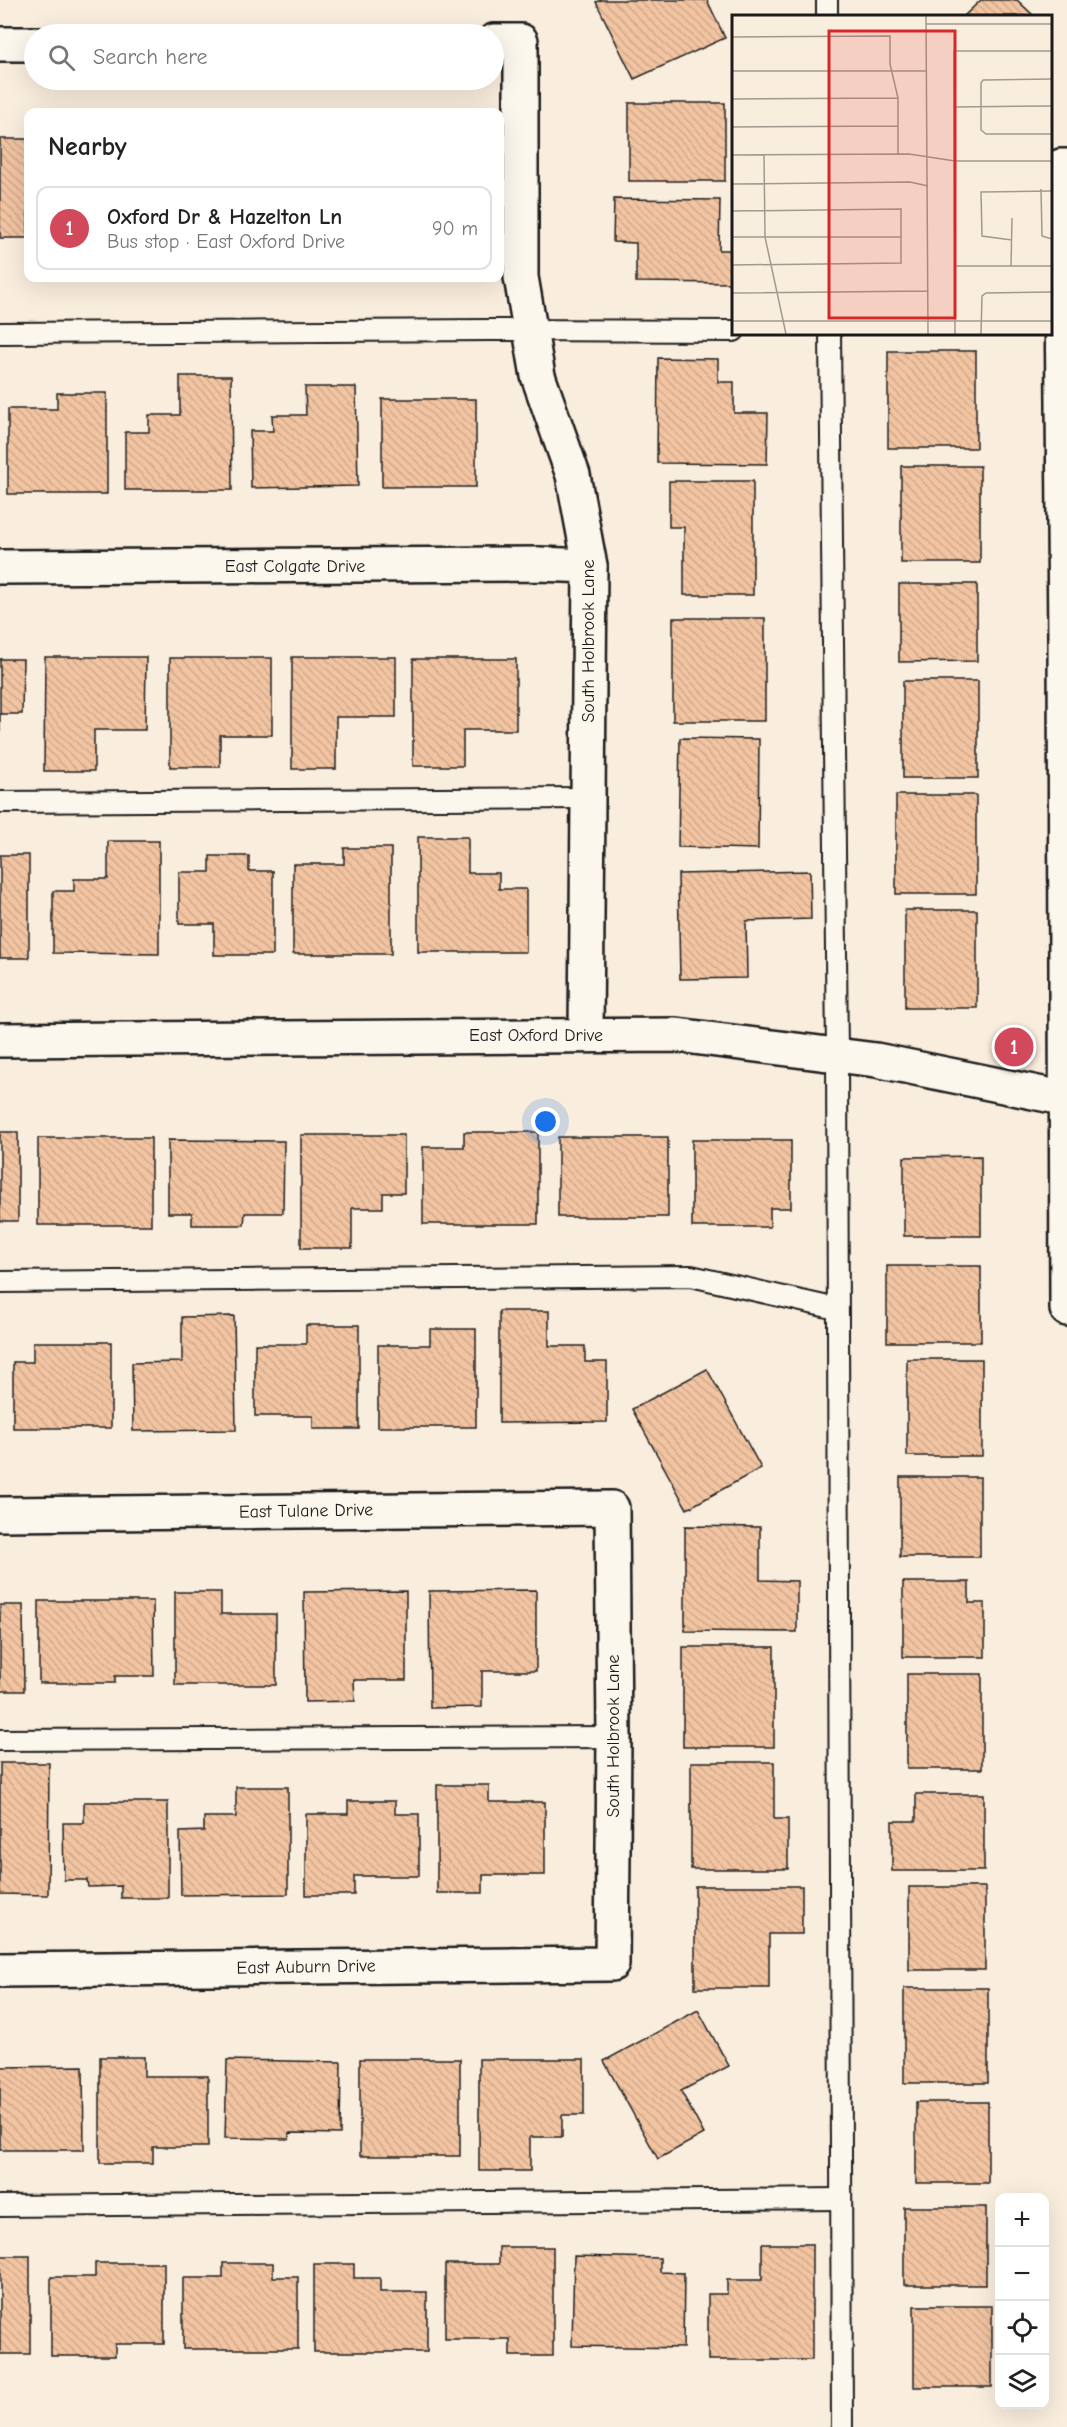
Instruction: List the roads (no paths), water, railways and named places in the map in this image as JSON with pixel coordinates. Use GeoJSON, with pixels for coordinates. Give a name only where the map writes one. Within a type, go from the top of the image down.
{"type":"FeatureCollection","features":[{"type":"Feature","properties":{"kind":"street","name":"South Holbrook Lane"},"geometry":{"type":"LineString","coordinates":[[507,41],[521,277],[538,376],[573,475],[590,566],[586,1035]]}},
{"type":"Feature","properties":{"kind":"street"},"geometry":{"type":"LineString","coordinates":[[0,44],[24,44]]}},
{"type":"Feature","properties":{"kind":"street"},"geometry":{"type":"LineString","coordinates":[[1064,166],[1067,1309]]}},
{"type":"Feature","properties":{"kind":"street","name":"East Colgate Drive"},"geometry":{"type":"LineString","coordinates":[[0,567],[527,564],[590,566]]}},
{"type":"Feature","properties":{"kind":"street","name":"East Oxford Drive"},"geometry":{"type":"LineString","coordinates":[[0,1040],[677,1035],[876,1060],[1066,1099]]}},
{"type":"Feature","properties":{"kind":"street","name":"South Holbrook Lane"},"geometry":{"type":"LineString","coordinates":[[612,1508],[614,1737],[612,1964]]}},
{"type":"Feature","properties":{"kind":"street","name":"East Tulane Drive"},"geometry":{"type":"LineString","coordinates":[[0,1514],[612,1508]]}},
{"type":"Feature","properties":{"kind":"street","name":"East Auburn Drive"},"geometry":{"type":"LineString","coordinates":[[0,1970],[612,1964]]}},
{"type":"Feature","properties":{"kind":"lane"},"geometry":{"type":"LineString","coordinates":[[0,333],[732,331]]}},
{"type":"Feature","properties":{"kind":"lane"},"geometry":{"type":"LineString","coordinates":[[830,334],[837,1055],[842,2427]]}},
{"type":"Feature","properties":{"kind":"lane"},"geometry":{"type":"LineString","coordinates":[[0,802],[588,798]]}},
{"type":"Feature","properties":{"kind":"lane"},"geometry":{"type":"LineString","coordinates":[[0,1282],[691,1276],[837,1309]]}},
{"type":"Feature","properties":{"kind":"lane"},"geometry":{"type":"LineString","coordinates":[[0,1740],[614,1737]]}},
{"type":"Feature","properties":{"kind":"lane"},"geometry":{"type":"LineString","coordinates":[[0,2205],[841,2199]]}},
{"type":"Feature","properties":{"kind":"place","name":"Oxford Dr & Hazelton Ln"},"geometry":{"type":"Point","coordinates":[1014,1047]}}]}
